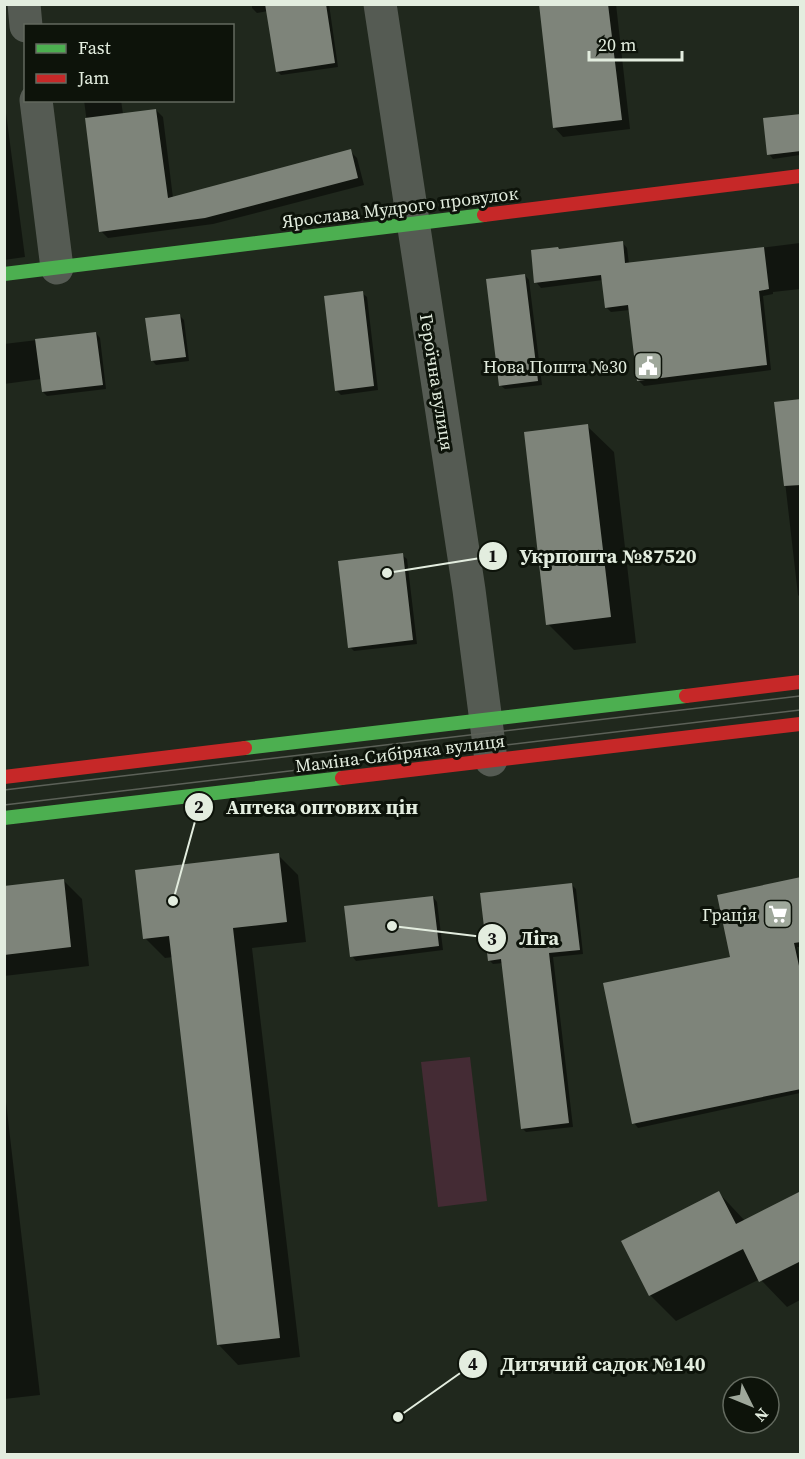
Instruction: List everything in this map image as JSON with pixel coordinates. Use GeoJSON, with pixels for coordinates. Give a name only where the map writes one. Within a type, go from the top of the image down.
{"type":"FeatureCollection","features":[{"type":"Feature","properties":{"kind":"main road","name":"Ярослава Мудрого провулок"},"geometry":{"type":"LineString","coordinates":[[4,274],[801,176]]}},
{"type":"Feature","properties":{"kind":"main road","name":"Маміна-Сибіряка вулиця"},"geometry":{"type":"LineString","coordinates":[[4,777],[801,682]]}},
{"type":"Feature","properties":{"kind":"main road","name":"Маміна-Сибіряка вулиця"},"geometry":{"type":"LineString","coordinates":[[4,818],[801,724]]}},
{"type":"Feature","properties":{"kind":"street"},"geometry":{"type":"LineString","coordinates":[[24,4],[26,24]]}},
{"type":"Feature","properties":{"kind":"street","name":"Героїчна вулиця"},"geometry":{"type":"LineString","coordinates":[[380,4],[469,590],[491,760]]}},
{"type":"Feature","properties":{"kind":"street"},"geometry":{"type":"LineString","coordinates":[[36,102],[57,268]]}},
{"type":"Feature","properties":{"kind":"shaded area"},"geometry":{"type":"Polygon","coordinates":[[[470,1057],[487,1201],[438,1207],[421,1062],[470,1057]]]}},
{"type":"Feature","properties":{"kind":"building"},"geometry":{"type":"Polygon","coordinates":[[[265,4],[326,4],[335,63],[276,72],[265,4]]]}},
{"type":"Feature","properties":{"kind":"building"},"geometry":{"type":"Polygon","coordinates":[[[539,4],[608,4],[622,120],[553,128],[539,4]]]}},
{"type":"Feature","properties":{"kind":"building"},"geometry":{"type":"Polygon","coordinates":[[[156,109],[168,198],[351,149],[358,178],[205,218],[99,232],[85,118],[156,109]]]}},
{"type":"Feature","properties":{"kind":"building"},"geometry":{"type":"Polygon","coordinates":[[[801,114],[801,151],[767,155],[763,118],[801,114]]]}},
{"type":"Feature","properties":{"kind":"building"},"geometry":{"type":"Polygon","coordinates":[[[623,241],[625,263],[764,247],[769,289],[759,291],[767,365],[637,381],[628,305],[605,308],[601,275],[534,283],[531,250],[623,241]]]}},
{"type":"Feature","properties":{"kind":"building"},"geometry":{"type":"Polygon","coordinates":[[[525,274],[538,381],[499,386],[486,279],[525,274]]]}},
{"type":"Feature","properties":{"kind":"building"},"geometry":{"type":"Polygon","coordinates":[[[363,291],[374,386],[335,391],[324,296],[363,291]]]}},
{"type":"Feature","properties":{"kind":"building"},"geometry":{"type":"Polygon","coordinates":[[[180,314],[186,357],[151,361],[145,318],[180,314]]]}},
{"type":"Feature","properties":{"kind":"building"},"geometry":{"type":"Polygon","coordinates":[[[96,332],[103,385],[42,392],[35,339],[96,332]]]}},
{"type":"Feature","properties":{"kind":"building"},"geometry":{"type":"Polygon","coordinates":[[[801,399],[801,485],[784,486],[774,402],[801,399]]]}},
{"type":"Feature","properties":{"kind":"building"},"geometry":{"type":"Polygon","coordinates":[[[588,424],[611,617],[546,625],[524,432],[588,424]]]}},
{"type":"Feature","properties":{"kind":"building"},"geometry":{"type":"Polygon","coordinates":[[[403,553],[413,640],[348,648],[338,561],[403,553]]]}},
{"type":"Feature","properties":{"kind":"building"},"geometry":{"type":"Polygon","coordinates":[[[279,853],[287,922],[233,928],[280,1338],[217,1345],[169,936],[143,939],[135,870],[279,853]]]}},
{"type":"Feature","properties":{"kind":"building"},"geometry":{"type":"Polygon","coordinates":[[[801,877],[801,942],[794,943],[801,975],[801,1089],[632,1124],[603,983],[730,957],[717,895],[801,877]]]}},
{"type":"Feature","properties":{"kind":"building"},"geometry":{"type":"Polygon","coordinates":[[[64,879],[71,947],[4,955],[4,886],[64,879]]]}},
{"type":"Feature","properties":{"kind":"building"},"geometry":{"type":"Polygon","coordinates":[[[572,883],[580,950],[549,953],[569,1123],[521,1129],[501,959],[488,961],[480,893],[572,883]]]}},
{"type":"Feature","properties":{"kind":"building"},"geometry":{"type":"Polygon","coordinates":[[[433,896],[439,946],[350,957],[344,906],[433,896]]]}},
{"type":"Feature","properties":{"kind":"building"},"geometry":{"type":"Polygon","coordinates":[[[719,1191],[736,1224],[801,1191],[801,1261],[759,1282],[743,1249],[649,1296],[621,1241],[719,1191]]]}},
{"type":"Feature","properties":{"kind":"tram line"},"geometry":{"type":"LineString","coordinates":[[4,790],[800,696]]}},
{"type":"Feature","properties":{"kind":"tram line"},"geometry":{"type":"LineString","coordinates":[[4,805],[800,710]]}},
{"type":"Feature","properties":{"kind":"traffic: fast"},"geometry":{"type":"LineString","coordinates":[[4,274],[484,215]]}},
{"type":"Feature","properties":{"kind":"traffic: fast"},"geometry":{"type":"LineString","coordinates":[[245,748],[686,696]]}},
{"type":"Feature","properties":{"kind":"traffic: fast"},"geometry":{"type":"LineString","coordinates":[[4,818],[342,778]]}},
{"type":"Feature","properties":{"kind":"traffic: jam"},"geometry":{"type":"LineString","coordinates":[[484,215],[800,176]]}},
{"type":"Feature","properties":{"kind":"traffic: jam"},"geometry":{"type":"LineString","coordinates":[[686,696],[800,682]]}},
{"type":"Feature","properties":{"kind":"traffic: jam"},"geometry":{"type":"LineString","coordinates":[[342,778],[800,724]]}},
{"type":"Feature","properties":{"kind":"traffic: jam"},"geometry":{"type":"LineString","coordinates":[[4,777],[245,748]]}},
{"type":"Feature","properties":{"kind":"place","name":"Нова Пошта №30"},"geometry":{"type":"Point","coordinates":[648,366]}},
{"type":"Feature","properties":{"kind":"place","name":"Укрпошта №87520"},"geometry":{"type":"Point","coordinates":[387,573]}},
{"type":"Feature","properties":{"kind":"place","name":"Аптека оптових цін"},"geometry":{"type":"Point","coordinates":[173,901]}},
{"type":"Feature","properties":{"kind":"place","name":"Грація"},"geometry":{"type":"Point","coordinates":[778,914]}},
{"type":"Feature","properties":{"kind":"place","name":"Ліга"},"geometry":{"type":"Point","coordinates":[392,926]}},
{"type":"Feature","properties":{"kind":"place","name":"Дитячий садок №140"},"geometry":{"type":"Point","coordinates":[398,1417]}}]}
